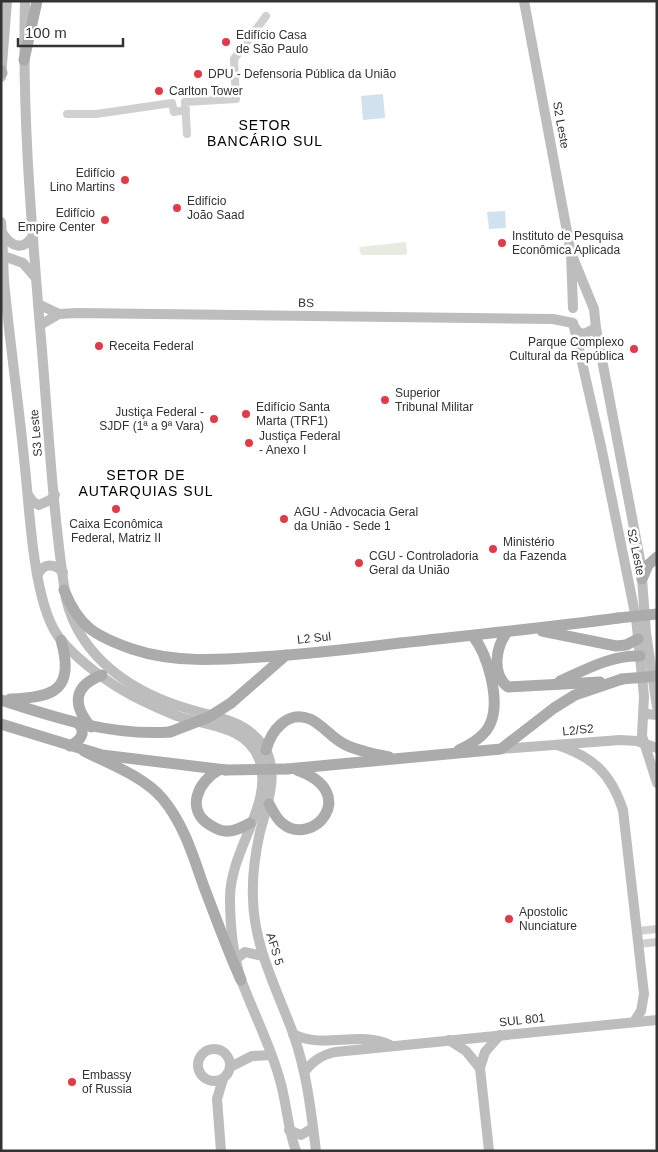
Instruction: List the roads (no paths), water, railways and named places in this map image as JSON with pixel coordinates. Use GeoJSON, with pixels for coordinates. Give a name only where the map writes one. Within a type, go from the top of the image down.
{"type":"FeatureCollection","features":[{"type":"Feature","properties":{"kind":"main road"},"geometry":{"type":"LineString","coordinates":[[1,77],[8,1]]}},
{"type":"Feature","properties":{"kind":"main road","name":"S3 Leste"},"geometry":{"type":"LineString","coordinates":[[25,1],[24,112],[35,277],[54,495],[64,590],[68,607],[85,642],[101,662],[122,679],[166,702],[236,722],[254,735],[266,750]]}},
{"type":"Feature","properties":{"kind":"main road"},"geometry":{"type":"LineString","coordinates":[[24,60],[37,1]]}},
{"type":"Feature","properties":{"kind":"main road","name":"S2 Leste"},"geometry":{"type":"LineString","coordinates":[[524,1],[572,253],[573,318],[636,618],[649,659],[657,707]]}},
{"type":"Feature","properties":{"kind":"main road","name":"S3 Leste"},"geometry":{"type":"LineString","coordinates":[[1,222],[3,282],[38,574],[47,615],[61,640],[102,676],[131,694],[160,708],[178,716],[232,731],[250,744],[258,758],[263,787],[257,811],[250,823]]}},
{"type":"Feature","properties":{"kind":"main road"},"geometry":{"type":"LineString","coordinates":[[2,234],[7,241],[19,246],[25,245],[33,236]]}},
{"type":"Feature","properties":{"kind":"main road","name":"S2 Leste"},"geometry":{"type":"LineString","coordinates":[[572,253],[596,316],[596,328],[642,579],[642,636]]}},
{"type":"Feature","properties":{"kind":"main road"},"geometry":{"type":"LineString","coordinates":[[2,255],[22,263],[35,277]]}},
{"type":"Feature","properties":{"kind":"main road"},"geometry":{"type":"LineString","coordinates":[[573,318],[577,302],[591,303]]}},
{"type":"Feature","properties":{"kind":"main road","name":"BS"},"geometry":{"type":"LineString","coordinates":[[38,304],[59,314],[154,312],[573,318],[584,334],[596,328]]}},
{"type":"Feature","properties":{"kind":"main road","name":"BS"},"geometry":{"type":"LineString","coordinates":[[40,325],[59,314]]}},
{"type":"Feature","properties":{"kind":"main road"},"geometry":{"type":"LineString","coordinates":[[611,495],[619,491],[627,496]]}},
{"type":"Feature","properties":{"kind":"main road"},"geometry":{"type":"LineString","coordinates":[[28,495],[33,502],[39,505],[50,500],[54,495]]}},
{"type":"Feature","properties":{"kind":"main road"},"geometry":{"type":"LineString","coordinates":[[642,579],[648,564],[657,557]]}},
{"type":"Feature","properties":{"kind":"main road"},"geometry":{"type":"LineString","coordinates":[[38,574],[42,567],[49,565],[55,566],[63,572]]}},
{"type":"Feature","properties":{"kind":"main road"},"geometry":{"type":"LineString","coordinates":[[64,590],[71,608],[85,626],[133,649],[162,656],[196,660],[286,655]]}},
{"type":"Feature","properties":{"kind":"main road","name":"L2 Sul"},"geometry":{"type":"LineString","coordinates":[[1,699],[85,725],[147,733],[170,732],[209,717],[231,703],[286,655],[534,630],[657,614]]}},
{"type":"Feature","properties":{"kind":"main road"},"geometry":{"type":"LineString","coordinates":[[534,630],[616,646],[626,645],[642,636],[657,638]]}},
{"type":"Feature","properties":{"kind":"main road"},"geometry":{"type":"LineString","coordinates":[[507,632],[497,650],[497,661],[504,684],[508,687],[517,688],[657,676]]}},
{"type":"Feature","properties":{"kind":"main road"},"geometry":{"type":"LineString","coordinates":[[455,752],[486,731],[494,710],[486,659],[482,648],[472,636]]}},
{"type":"Feature","properties":{"kind":"main road"},"geometry":{"type":"LineString","coordinates":[[1,699],[41,698],[59,686],[66,672],[66,658],[61,640]]}},
{"type":"Feature","properties":{"kind":"main road"},"geometry":{"type":"LineString","coordinates":[[554,684],[607,661],[627,656],[649,659]]}},
{"type":"Feature","properties":{"kind":"main road","name":"S2 Leste"},"geometry":{"type":"LineString","coordinates":[[649,659],[642,717],[642,736],[657,783]]}},
{"type":"Feature","properties":{"kind":"main road"},"geometry":{"type":"LineString","coordinates":[[70,746],[82,737],[85,725],[78,696],[84,684],[102,676]]}},
{"type":"Feature","properties":{"kind":"main road"},"geometry":{"type":"LineString","coordinates":[[1,724],[84,750],[155,763],[223,770],[290,769],[501,749],[554,708],[575,695],[620,680]]}},
{"type":"Feature","properties":{"kind":"main road"},"geometry":{"type":"LineString","coordinates":[[642,717],[647,714],[657,715]]}},
{"type":"Feature","properties":{"kind":"main road"},"geometry":{"type":"LineString","coordinates":[[266,750],[269,736],[276,727],[286,720],[300,717],[310,720],[352,748],[402,759]]}},
{"type":"Feature","properties":{"kind":"main road","name":"L2/S2"},"geometry":{"type":"LineString","coordinates":[[501,749],[620,740],[657,748]]}},
{"type":"Feature","properties":{"kind":"main road"},"geometry":{"type":"LineString","coordinates":[[557,745],[589,759],[606,774],[616,789],[623,810],[638,931],[644,1003],[634,1022]]}},
{"type":"Feature","properties":{"kind":"main road"},"geometry":{"type":"LineString","coordinates":[[84,750],[140,780],[161,798],[178,822],[192,851],[220,929],[279,1077],[289,1130],[296,1151]]}},
{"type":"Feature","properties":{"kind":"main road","name":"AFS 5"},"geometry":{"type":"LineString","coordinates":[[266,750],[271,778],[269,804],[260,831],[252,881],[256,930],[262,956],[293,1034],[305,1071],[316,1151]]}},
{"type":"Feature","properties":{"kind":"main road"},"geometry":{"type":"LineString","coordinates":[[269,804],[280,822],[294,829],[312,827],[326,816],[329,803],[325,788],[311,775],[290,769]]}},
{"type":"Feature","properties":{"kind":"main road"},"geometry":{"type":"LineString","coordinates":[[223,770],[209,775],[198,792],[196,804],[200,816],[208,824],[224,832],[232,831],[250,823]]}},
{"type":"Feature","properties":{"kind":"main road"},"geometry":{"type":"LineString","coordinates":[[241,980],[231,929],[230,896],[232,873],[250,823]]}},
{"type":"Feature","properties":{"kind":"main road"},"geometry":{"type":"LineString","coordinates":[[236,959],[245,952],[262,956]]}},
{"type":"Feature","properties":{"kind":"main road","name":"SUL 801"},"geometry":{"type":"LineString","coordinates":[[305,1071],[312,1062],[323,1055],[372,1039],[390,1045],[657,1020]]}},
{"type":"Feature","properties":{"kind":"main road","name":"SUL 801"},"geometry":{"type":"LineString","coordinates":[[293,1034],[303,1039],[351,1046]]}},
{"type":"Feature","properties":{"kind":"main road"},"geometry":{"type":"LineString","coordinates":[[488,1151],[480,1068],[485,1052],[500,1034]]}},
{"type":"Feature","properties":{"kind":"main road"},"geometry":{"type":"LineString","coordinates":[[220,1151],[217,1099],[229,1062],[256,1050],[265,1040]]}},
{"type":"Feature","properties":{"kind":"main road"},"geometry":{"type":"LineString","coordinates":[[449,1040],[466,1051],[480,1068]]}},
{"type":"Feature","properties":{"kind":"main road"},"geometry":{"type":"LineString","coordinates":[[217,1099],[197,1068],[202,1054],[211,1049],[217,1049],[229,1062]]}},
{"type":"Feature","properties":{"kind":"main road"},"geometry":{"type":"LineString","coordinates":[[229,1062],[252,1056],[271,1055]]}},
{"type":"Feature","properties":{"kind":"main road"},"geometry":{"type":"LineString","coordinates":[[205,1079],[215,1082],[223,1079]]}},
{"type":"Feature","properties":{"kind":"main road"},"geometry":{"type":"LineString","coordinates":[[289,1130],[302,1135],[314,1128]]}},
{"type":"Feature","properties":{"kind":"street"},"geometry":{"type":"LineString","coordinates":[[187,134],[185,102],[236,99],[234,59],[266,16]]}},
{"type":"Feature","properties":{"kind":"street"},"geometry":{"type":"LineString","coordinates":[[67,114],[96,114],[172,104],[174,112],[186,110]]}},
{"type":"Feature","properties":{"kind":"street"},"geometry":{"type":"LineString","coordinates":[[638,931],[657,929]]}},
{"type":"Feature","properties":{"kind":"street"},"geometry":{"type":"LineString","coordinates":[[639,944],[657,942]]}},
{"type":"Feature","properties":{"kind":"water"},"geometry":{"type":"Polygon","coordinates":[[[383,94],[385,118],[363,120],[361,96],[383,94]]]}},
{"type":"Feature","properties":{"kind":"water"},"geometry":{"type":"Polygon","coordinates":[[[505,211],[506,228],[489,229],[487,212],[505,211]]]}},
{"type":"Feature","properties":{"kind":"place","name":"Edifício Casa de São Paulo"},"geometry":{"type":"Point","coordinates":[226,42]}},
{"type":"Feature","properties":{"kind":"place","name":"DPU - Defensoria Pública da União"},"geometry":{"type":"Point","coordinates":[198,74]}},
{"type":"Feature","properties":{"kind":"place","name":"Carlton Tower"},"geometry":{"type":"Point","coordinates":[159,91]}},
{"type":"Feature","properties":{"kind":"place","name":"Edifício Lino Martins"},"geometry":{"type":"Point","coordinates":[125,180]}},
{"type":"Feature","properties":{"kind":"place","name":"Edifício João Saad"},"geometry":{"type":"Point","coordinates":[177,208]}},
{"type":"Feature","properties":{"kind":"place","name":"Edifício Empire Center"},"geometry":{"type":"Point","coordinates":[105,220]}},
{"type":"Feature","properties":{"kind":"place","name":"Instituto de Pesquisa Econômica Aplicada"},"geometry":{"type":"Point","coordinates":[502,243]}},
{"type":"Feature","properties":{"kind":"place","name":"Receita Federal"},"geometry":{"type":"Point","coordinates":[99,346]}},
{"type":"Feature","properties":{"kind":"place","name":"Parque Complexo Cultural da República"},"geometry":{"type":"Point","coordinates":[634,349]}},
{"type":"Feature","properties":{"kind":"place","name":"Superior Tribunal Militar"},"geometry":{"type":"Point","coordinates":[385,400]}},
{"type":"Feature","properties":{"kind":"place","name":"Edifício Santa Marta (TRF1)"},"geometry":{"type":"Point","coordinates":[246,414]}},
{"type":"Feature","properties":{"kind":"place","name":"Justiça Federal - SJDF (1ª a 9ª Vara)"},"geometry":{"type":"Point","coordinates":[214,419]}},
{"type":"Feature","properties":{"kind":"place","name":"Justiça Federal - Anexo I"},"geometry":{"type":"Point","coordinates":[249,443]}},
{"type":"Feature","properties":{"kind":"place","name":"Caixa Econômica Federal, Matriz II"},"geometry":{"type":"Point","coordinates":[116,509]}},
{"type":"Feature","properties":{"kind":"place","name":"AGU - Advocacia Geral da União - Sede 1"},"geometry":{"type":"Point","coordinates":[284,519]}},
{"type":"Feature","properties":{"kind":"place","name":"Ministério da Fazenda"},"geometry":{"type":"Point","coordinates":[493,549]}},
{"type":"Feature","properties":{"kind":"place","name":"CGU - Controladoria Geral da União"},"geometry":{"type":"Point","coordinates":[359,563]}},
{"type":"Feature","properties":{"kind":"place","name":"Apostolic Nunciature"},"geometry":{"type":"Point","coordinates":[509,919]}},
{"type":"Feature","properties":{"kind":"place","name":"Embassy of Russia"},"geometry":{"type":"Point","coordinates":[72,1082]}},
{"type":"Feature","properties":{"kind":"district","name":"SETOR BANCÁRIO SUL"},"geometry":{"type":"Point","coordinates":[265,134]}},
{"type":"Feature","properties":{"kind":"district","name":"SETOR DE AUTARQUIAS SUL"},"geometry":{"type":"Point","coordinates":[146,484]}}]}
